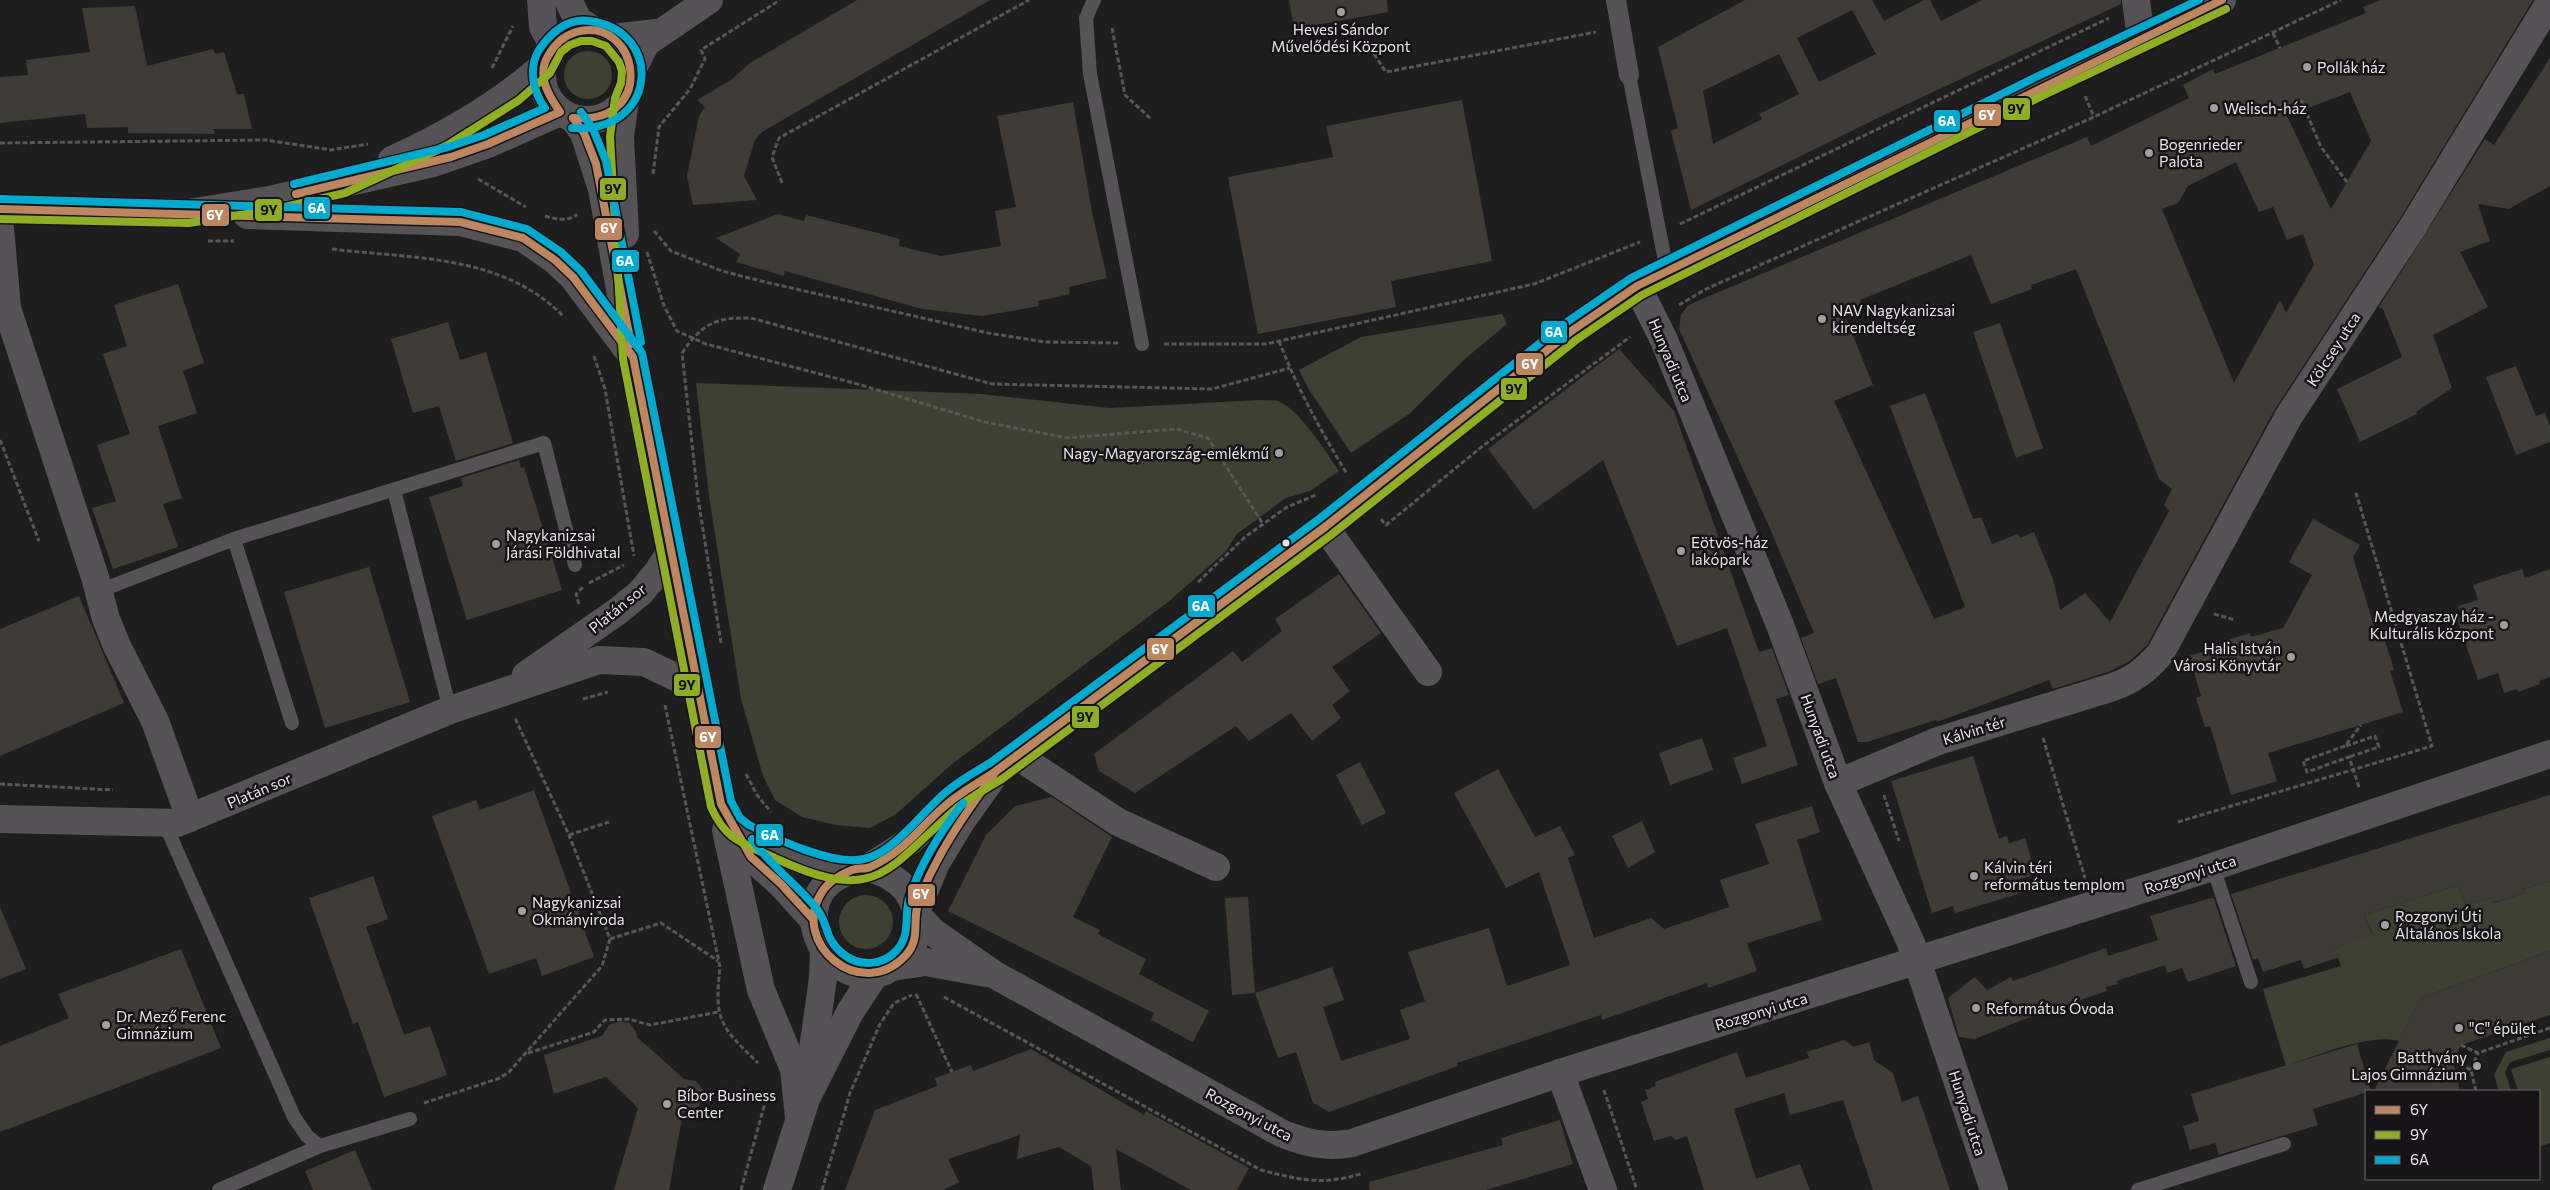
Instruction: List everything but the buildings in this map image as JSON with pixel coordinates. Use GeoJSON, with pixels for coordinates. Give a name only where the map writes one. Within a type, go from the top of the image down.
{"type":"FeatureCollection","features":[{"type":"Feature","properties":{"kind":"street"},"geometry":{"type":"LineString","coordinates":[[541,0],[548,55],[542,79],[544,91],[551,102],[584,133],[612,186]]}},
{"type":"Feature","properties":{"kind":"street"},"geometry":{"type":"LineString","coordinates":[[568,0],[578,20],[603,34],[628,57],[632,70],[631,85],[625,100],[612,186],[633,357],[721,804],[761,990],[766,1007],[787,1049],[794,1069],[803,1108]]}},
{"type":"Feature","properties":{"kind":"street"},"geometry":{"type":"LineString","coordinates":[[632,70],[646,42],[709,0]]}},
{"type":"Feature","properties":{"kind":"street"},"geometry":{"type":"LineString","coordinates":[[812,918],[825,888],[837,877],[860,869],[910,841],[963,791],[1006,763],[1325,527],[1570,332],[1637,286],[2222,0]]}},
{"type":"Feature","properties":{"kind":"street"},"geometry":{"type":"LineString","coordinates":[[1620,1],[1621,28],[1629,75]]}},
{"type":"Feature","properties":{"kind":"street","name":"Kölcsey utca"},"geometry":{"type":"LineString","coordinates":[[2113,687],[2139,675],[2160,654],[2290,416],[2412,228],[2550,2]]}},
{"type":"Feature","properties":{"kind":"street"},"geometry":{"type":"LineString","coordinates":[[2125,8],[2141,39]]}},
{"type":"Feature","properties":{"kind":"street"},"geometry":{"type":"LineString","coordinates":[[344,182],[444,136],[514,92],[565,36],[579,31],[603,34],[657,33]]}},
{"type":"Feature","properties":{"kind":"street"},"geometry":{"type":"LineString","coordinates":[[188,213],[270,200],[450,157],[566,115],[587,120],[602,118],[615,110],[625,100]]}},
{"type":"Feature","properties":{"kind":"street"},"geometry":{"type":"LineString","coordinates":[[178,821],[155,721],[117,646],[7,308],[0,218],[188,213],[460,222],[523,238],[555,260],[573,276],[633,357]]}},
{"type":"Feature","properties":{"kind":"street","name":"Hunyadi utca"},"geometry":{"type":"LineString","coordinates":[[1637,286],[1664,340],[1780,625],[1838,784],[1918,962],[1994,1190]]}},
{"type":"Feature","properties":{"kind":"street"},"geometry":{"type":"LineString","coordinates":[[1325,527],[1428,672]]}},
{"type":"Feature","properties":{"kind":"street","name":"Platán sor"},"geometry":{"type":"LineString","coordinates":[[504,691],[640,593],[657,573],[671,551]]}},
{"type":"Feature","properties":{"kind":"street","name":"Platán sor"},"geometry":{"type":"LineString","coordinates":[[0,819],[178,821],[450,710],[599,660],[644,662],[698,688]]}},
{"type":"Feature","properties":{"kind":"street","name":"Kálvin tér"},"geometry":{"type":"LineString","coordinates":[[1838,784],[1938,741],[2113,687]]}},
{"type":"Feature","properties":{"kind":"street","name":"Rozgonyi utca"},"geometry":{"type":"LineString","coordinates":[[918,912],[933,932],[995,975],[1283,1134],[1322,1146],[1352,1143],[1560,1073],[1918,962],[2214,867],[2550,754]]}},
{"type":"Feature","properties":{"kind":"street"},"geometry":{"type":"LineString","coordinates":[[1006,763],[1118,822],[1216,867]]}},
{"type":"Feature","properties":{"kind":"street"},"geometry":{"type":"LineString","coordinates":[[777,1190],[803,1108],[850,1012],[884,971],[907,954],[917,934],[918,912],[936,863],[962,820],[1006,763]]}},
{"type":"Feature","properties":{"kind":"street"},"geometry":{"type":"LineString","coordinates":[[721,804],[751,857],[781,884],[812,918],[817,937],[824,950],[837,963],[849,970],[884,971]]}},
{"type":"Feature","properties":{"kind":"street"},"geometry":{"type":"LineString","coordinates":[[736,831],[816,865],[879,871],[900,884],[918,912]]}},
{"type":"Feature","properties":{"kind":"street"},"geometry":{"type":"LineString","coordinates":[[803,1108],[823,978],[824,950]]}},
{"type":"Feature","properties":{"kind":"street","name":"Rozgonyi utca"},"geometry":{"type":"LineString","coordinates":[[884,971],[926,962],[995,975]]}},
{"type":"Feature","properties":{"kind":"street"},"geometry":{"type":"LineString","coordinates":[[1560,1073],[1603,1190]]}},
{"type":"Feature","properties":{"kind":"lane"},"geometry":{"type":"LineString","coordinates":[[1094,0],[1086,18],[1090,74],[1142,344]]}},
{"type":"Feature","properties":{"kind":"lane"},"geometry":{"type":"LineString","coordinates":[[1629,75],[1667,270]]}},
{"type":"Feature","properties":{"kind":"lane"},"geometry":{"type":"LineString","coordinates":[[99,591],[234,539],[544,443],[575,565]]}},
{"type":"Feature","properties":{"kind":"lane"},"geometry":{"type":"LineString","coordinates":[[394,490],[450,710]]}},
{"type":"Feature","properties":{"kind":"lane"},"geometry":{"type":"LineString","coordinates":[[234,539],[292,723]]}},
{"type":"Feature","properties":{"kind":"lane"},"geometry":{"type":"LineString","coordinates":[[178,821],[294,1117],[307,1136],[320,1146]]}},
{"type":"Feature","properties":{"kind":"lane"},"geometry":{"type":"LineString","coordinates":[[2214,867],[2251,982]]}},
{"type":"Feature","properties":{"kind":"lane"},"geometry":{"type":"LineString","coordinates":[[219,1190],[320,1146],[410,1119]]}},
{"type":"Feature","properties":{"kind":"lane"},"geometry":{"type":"LineString","coordinates":[[2138,1190],[2284,1144]]}},
{"type":"Feature","properties":{"kind":"path"},"geometry":{"type":"LineString","coordinates":[[542,215],[555,219],[574,217],[612,186],[652,176],[659,127],[690,89],[702,69],[705,59],[701,50],[780,0]]}},
{"type":"Feature","properties":{"kind":"path"},"geometry":{"type":"LineString","coordinates":[[782,183],[772,157],[779,138],[1029,0]]}},
{"type":"Feature","properties":{"kind":"path"},"geometry":{"type":"LineString","coordinates":[[1706,289],[2094,117],[2341,0]]}},
{"type":"Feature","properties":{"kind":"path"},"geometry":{"type":"LineString","coordinates":[[1682,223],[2125,8]]}},
{"type":"Feature","properties":{"kind":"path"},"geometry":{"type":"LineString","coordinates":[[489,73],[517,18]]}},
{"type":"Feature","properties":{"kind":"path"},"geometry":{"type":"LineString","coordinates":[[1374,54],[1386,72],[1621,28]]}},
{"type":"Feature","properties":{"kind":"path"},"geometry":{"type":"LineString","coordinates":[[2273,33],[2280,48]]}},
{"type":"Feature","properties":{"kind":"path"},"geometry":{"type":"LineString","coordinates":[[1112,36],[1125,95],[1150,118]]}},
{"type":"Feature","properties":{"kind":"path"},"geometry":{"type":"LineString","coordinates":[[2301,100],[2321,147],[2347,182]]}},
{"type":"Feature","properties":{"kind":"path"},"geometry":{"type":"LineString","coordinates":[[0,144],[266,140],[331,150],[350,149],[374,142]]}},
{"type":"Feature","properties":{"kind":"path"},"geometry":{"type":"LineString","coordinates":[[473,179],[480,179],[528,208]]}},
{"type":"Feature","properties":{"kind":"path"},"geometry":{"type":"LineString","coordinates":[[647,224],[671,250],[722,271],[761,281],[988,334],[1045,342],[1142,344],[1266,344],[1280,341],[1534,284],[1614,254],[1659,233]]}},
{"type":"Feature","properties":{"kind":"path"},"geometry":{"type":"LineString","coordinates":[[198,241],[237,241]]}},
{"type":"Feature","properties":{"kind":"path"},"geometry":{"type":"LineString","coordinates":[[644,244],[664,306],[677,331],[706,344],[742,355],[854,383],[985,422],[1067,438],[1176,429],[1208,438],[1263,524]]}},
{"type":"Feature","properties":{"kind":"path"},"geometry":{"type":"LineString","coordinates":[[326,248],[460,262],[482,268],[520,283],[544,299],[568,321]]}},
{"type":"Feature","properties":{"kind":"path"},"geometry":{"type":"LineString","coordinates":[[722,652],[698,498],[682,353],[706,325],[728,317],[751,318],[992,384],[1212,389],[1290,368],[1280,341]]}},
{"type":"Feature","properties":{"kind":"path"},"geometry":{"type":"LineString","coordinates":[[590,348],[605,389],[635,559]]}},
{"type":"Feature","properties":{"kind":"path"},"geometry":{"type":"LineString","coordinates":[[0,440],[40,541]]}},
{"type":"Feature","properties":{"kind":"path"},"geometry":{"type":"LineString","coordinates":[[2178,822],[2432,746],[2356,493]]}},
{"type":"Feature","properties":{"kind":"path"},"geometry":{"type":"LineString","coordinates":[[591,630],[576,594],[586,585],[626,564]]}},
{"type":"Feature","properties":{"kind":"path"},"geometry":{"type":"LineString","coordinates":[[599,660],[608,692],[615,690]]}},
{"type":"Feature","properties":{"kind":"path"},"geometry":{"type":"LineString","coordinates":[[664,701],[720,967],[717,999],[718,1012],[724,1027],[735,1042],[762,1069]]}},
{"type":"Feature","properties":{"kind":"path"},"geometry":{"type":"LineString","coordinates":[[514,717],[569,835],[610,939],[602,966],[528,1053],[594,1032],[604,1020],[628,1018],[650,1025],[718,1012]]}},
{"type":"Feature","properties":{"kind":"path"},"geometry":{"type":"LineString","coordinates":[[2345,746],[2361,725]]}},
{"type":"Feature","properties":{"kind":"path"},"geometry":{"type":"LineString","coordinates":[[2042,735],[2086,881]]}},
{"type":"Feature","properties":{"kind":"path"},"geometry":{"type":"LineString","coordinates":[[2375,736],[2379,747],[2307,772],[2303,761],[2345,746],[2375,736]]}},
{"type":"Feature","properties":{"kind":"path"},"geometry":{"type":"LineString","coordinates":[[2349,757],[2362,793]]}},
{"type":"Feature","properties":{"kind":"path"},"geometry":{"type":"LineString","coordinates":[[744,769],[756,795],[779,818]]}},
{"type":"Feature","properties":{"kind":"path"},"geometry":{"type":"LineString","coordinates":[[1882,787],[1900,843]]}},
{"type":"Feature","properties":{"kind":"path"},"geometry":{"type":"LineString","coordinates":[[569,835],[608,822]]}},
{"type":"Feature","properties":{"kind":"path"},"geometry":{"type":"LineString","coordinates":[[610,939],[661,923],[718,961]]}},
{"type":"Feature","properties":{"kind":"path"},"geometry":{"type":"LineString","coordinates":[[916,994],[952,1072]]}},
{"type":"Feature","properties":{"kind":"path"},"geometry":{"type":"LineString","coordinates":[[822,1190],[850,1093],[880,1024]]}},
{"type":"Feature","properties":{"kind":"path"},"geometry":{"type":"LineString","coordinates":[[2462,1046],[2478,1053],[2550,1028]]}},
{"type":"Feature","properties":{"kind":"path"},"geometry":{"type":"LineString","coordinates":[[2476,1090],[2471,1070],[2478,1053]]}},
{"type":"Feature","properties":{"kind":"path"},"geometry":{"type":"LineString","coordinates":[[2453,1062],[2471,1070]]}},
{"type":"Feature","properties":{"kind":"path"},"geometry":{"type":"LineString","coordinates":[[1603,1087],[1637,1190]]}},
{"type":"Feature","properties":{"kind":"path"},"geometry":{"type":"LineString","coordinates":[[741,1190],[768,1091]]}},
{"type":"Feature","properties":{"kind":"green space"},"geometry":{"type":"Polygon","coordinates":[[[583,51],[593,51],[605,58],[612,70],[612,80],[605,92],[593,99],[583,99],[575,95],[568,88],[564,80],[564,70],[568,62],[575,55],[583,51]]]}},
{"type":"Feature","properties":{"kind":"green space"},"geometry":{"type":"Polygon","coordinates":[[[1502,314],[1507,324],[1466,358],[1409,414],[1351,453],[1308,388],[1299,370],[1361,337],[1502,314]]]}},
{"type":"Feature","properties":{"kind":"green space"},"geometry":{"type":"Polygon","coordinates":[[[696,383],[981,394],[1109,408],[1260,400],[1276,401],[1296,414],[1320,443],[1339,471],[1310,491],[1286,498],[1237,534],[1225,552],[1168,602],[952,764],[895,815],[870,828],[836,825],[802,817],[775,800],[763,776],[741,699],[709,496],[696,383]]]}},
{"type":"Feature","properties":{"kind":"green space"},"geometry":{"type":"Polygon","coordinates":[[[2550,881],[2550,951],[2420,998],[2399,1041],[2387,1039],[2358,1043],[2286,1066],[2263,989],[2341,966],[2335,949],[2373,934],[2364,915],[2458,885],[2466,905],[2490,898],[2493,903],[2525,893],[2523,889],[2550,881]]]}},
{"type":"Feature","properties":{"kind":"green space"},"geometry":{"type":"Polygon","coordinates":[[[866,895],[876,897],[885,903],[891,912],[893,922],[891,932],[885,941],[876,947],[866,949],[856,947],[847,941],[841,932],[839,922],[841,912],[847,903],[856,897],[866,895]]]}},
{"type":"Feature","properties":{"kind":"green space"},"geometry":{"type":"Polygon","coordinates":[[[2550,1038],[2550,1050],[2510,1062],[2505,1072],[2511,1090],[2499,1090],[2494,1075],[2506,1052],[2550,1038]]]}},
{"type":"Feature","properties":{"kind":"green space"},"geometry":{"type":"Polygon","coordinates":[[[2550,1057],[2550,1143],[2540,1147],[2540,1090],[2518,1090],[2511,1069],[2550,1057]]]}},
{"type":"Feature","properties":{"kind":"transit line","name":"6A"},"geometry":{"type":"LineString","coordinates":[[0,199],[461,212],[527,229],[561,252],[581,271],[642,353],[731,801],[740,818],[749,825],[789,844],[836,859],[864,859],[886,849],[951,788],[990,763],[1319,519],[1564,324],[1631,278],[2034,78],[2199,0]]}},
{"type":"Feature","properties":{"kind":"transit line","name":"6Y"},"geometry":{"type":"LineString","coordinates":[[1325,527],[1570,332],[1637,286],[2222,0]]}},
{"type":"Feature","properties":{"kind":"transit line","name":"9Y"},"geometry":{"type":"LineString","coordinates":[[0,219],[189,223],[272,210],[345,193],[448,145],[519,100],[550,73],[561,52],[570,45],[581,41],[592,41],[606,46],[619,62],[622,71],[621,83],[615,98],[610,137],[623,359],[711,807],[717,819],[730,835],[746,845],[811,873],[838,879],[860,880],[879,874],[896,863],[957,808],[1002,779],[1331,535],[1576,340],[1642,295],[2042,96],[2226,9]]}},
{"type":"Feature","properties":{"kind":"transit line","name":"6A"},"geometry":{"type":"LineString","coordinates":[[294,184],[448,147],[484,135],[545,108],[537,95],[533,72],[539,50],[548,38],[560,28],[573,22],[589,21],[614,28],[630,42],[640,60],[641,80],[635,99],[622,115],[601,125],[572,128]]}},
{"type":"Feature","properties":{"kind":"transit line","name":"6Y"},"geometry":{"type":"LineString","coordinates":[[296,194],[451,157],[488,144],[560,112],[545,85],[543,71],[548,56],[563,38],[576,32],[597,31],[614,39],[625,53],[630,71],[629,89],[619,105],[601,116],[573,118]]}},
{"type":"Feature","properties":{"kind":"transit line","name":"6A"},"geometry":{"type":"LineString","coordinates":[[581,112],[593,129],[606,161],[641,342]]}},
{"type":"Feature","properties":{"kind":"transit line","name":"6Y"},"geometry":{"type":"LineString","coordinates":[[573,118],[584,133],[596,164],[631,344]]}},
{"type":"Feature","properties":{"kind":"transit line","name":"6Y"},"geometry":{"type":"LineString","coordinates":[[0,209],[460,222],[523,238],[555,260],[573,277],[633,357],[721,804],[751,857],[781,884],[812,918]]}},
{"type":"Feature","properties":{"kind":"transit line","name":"6Y"},"geometry":{"type":"LineString","coordinates":[[996,771],[1325,527]]}},
{"type":"Feature","properties":{"kind":"transit line","name":"6Y"},"geometry":{"type":"LineString","coordinates":[[996,771],[1325,527]]}},
{"type":"Feature","properties":{"kind":"transit line","name":"6Y"},"geometry":{"type":"LineString","coordinates":[[996,771],[957,827],[931,873],[917,908],[915,938],[906,955],[888,968],[869,973],[851,970],[835,961],[822,947],[815,930],[814,911],[825,888],[831,882],[854,869],[870,867],[890,856],[952,800],[996,771]]}},
{"type":"Feature","properties":{"kind":"transit line","name":"6A"},"geometry":{"type":"LineString","coordinates":[[752,839],[767,858],[817,909],[833,943],[843,954],[863,963],[878,962],[891,955],[901,944],[906,932],[909,899],[919,873],[939,836],[963,803]]}},
{"type":"Feature","properties":{"kind":"place","name":"Hevesi Sándor Művelődési Központ"},"geometry":{"type":"Point","coordinates":[1341,12]}},
{"type":"Feature","properties":{"kind":"place","name":"Pollák ház"},"geometry":{"type":"Point","coordinates":[2307,67]}},
{"type":"Feature","properties":{"kind":"place","name":"Welisch-ház"},"geometry":{"type":"Point","coordinates":[2214,108]}},
{"type":"Feature","properties":{"kind":"place","name":"Bogenrieder Palota"},"geometry":{"type":"Point","coordinates":[2149,153]}},
{"type":"Feature","properties":{"kind":"place","name":"NAV Nagykanizsai kirendeltség"},"geometry":{"type":"Point","coordinates":[1822,319]}},
{"type":"Feature","properties":{"kind":"place","name":"Nagy-Magyarország-emlékmű"},"geometry":{"type":"Point","coordinates":[1279,453]}},
{"type":"Feature","properties":{"kind":"place","name":"Nagykanizsai Járási Földhivatal"},"geometry":{"type":"Point","coordinates":[496,544]}},
{"type":"Feature","properties":{"kind":"place","name":"Eötvös-ház lakópark"},"geometry":{"type":"Point","coordinates":[1681,551]}},
{"type":"Feature","properties":{"kind":"place","name":"Medgyaszay ház - Kulturális központ"},"geometry":{"type":"Point","coordinates":[2504,625]}},
{"type":"Feature","properties":{"kind":"place","name":"Halis István Városi Könyvtár"},"geometry":{"type":"Point","coordinates":[2291,657]}},
{"type":"Feature","properties":{"kind":"place","name":"Kálvin téri református templom"},"geometry":{"type":"Point","coordinates":[1974,876]}},
{"type":"Feature","properties":{"kind":"place","name":"Nagykanizsai Okmányiroda"},"geometry":{"type":"Point","coordinates":[522,911]}},
{"type":"Feature","properties":{"kind":"place","name":"Rozgonyi Úti Általános Iskola"},"geometry":{"type":"Point","coordinates":[2385,925]}},
{"type":"Feature","properties":{"kind":"place","name":"Református Óvoda"},"geometry":{"type":"Point","coordinates":[1976,1008]}},
{"type":"Feature","properties":{"kind":"place","name":"Dr. Mező Ferenc Gimnázium"},"geometry":{"type":"Point","coordinates":[106,1025]}},
{"type":"Feature","properties":{"kind":"place","name":"\"C\" épület"},"geometry":{"type":"Point","coordinates":[2459,1028]}},
{"type":"Feature","properties":{"kind":"place","name":"Batthyány Lajos Gimnázium"},"geometry":{"type":"Point","coordinates":[2477,1066]}},
{"type":"Feature","properties":{"kind":"place","name":"Bíbor Business Center"},"geometry":{"type":"Point","coordinates":[667,1104]}}]}
